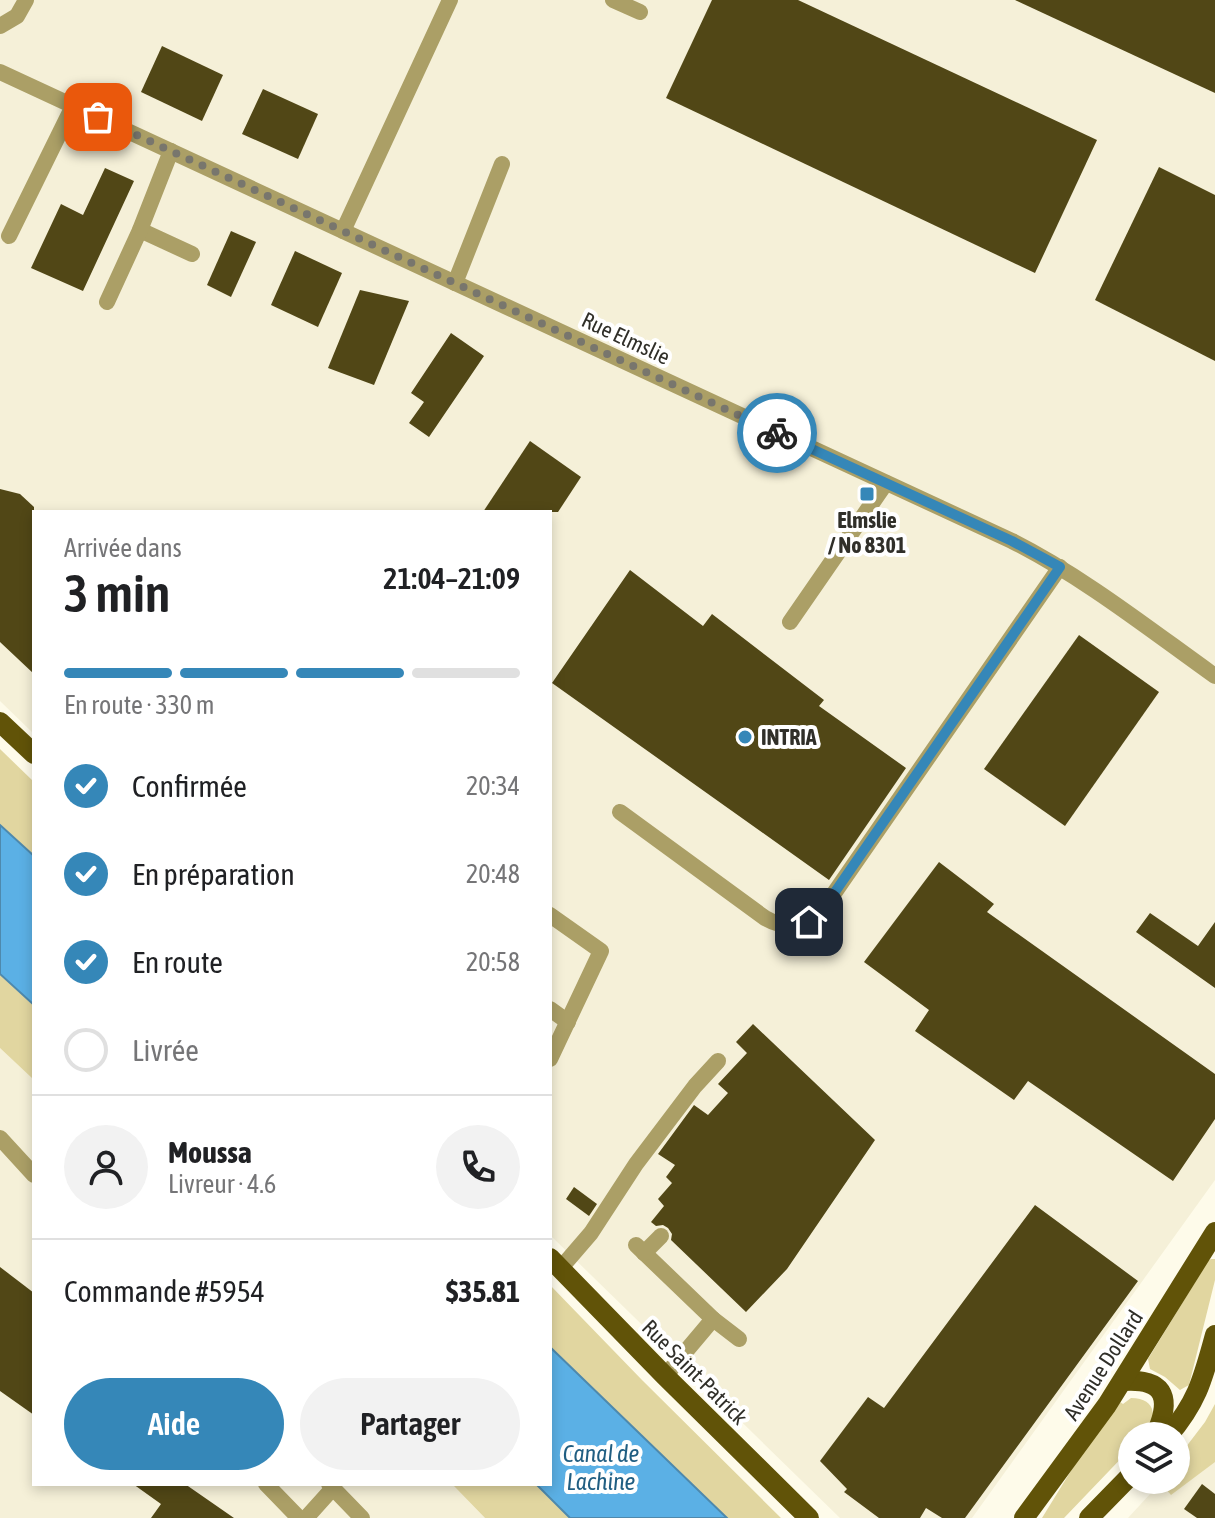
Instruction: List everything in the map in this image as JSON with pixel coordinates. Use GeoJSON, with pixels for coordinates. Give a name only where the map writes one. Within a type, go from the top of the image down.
{"type":"FeatureCollection","features":[{"type":"Feature","properties":{"kind":"main road"},"geometry":{"type":"LineString","coordinates":[[0,722],[32,752]]}},
{"type":"Feature","properties":{"kind":"main road","name":"Avenue Dollard"},"geometry":{"type":"LineString","coordinates":[[1024,1518],[1123,1381],[1215,1232]]}},
{"type":"Feature","properties":{"kind":"main road","name":"Rue Saint-Patrick"},"geometry":{"type":"LineString","coordinates":[[555,1264],[809,1518]]}},
{"type":"Feature","properties":{"kind":"main road"},"geometry":{"type":"LineString","coordinates":[[1179,1422],[1199,1390],[1215,1335]]}},
{"type":"Feature","properties":{"kind":"main road"},"geometry":{"type":"LineString","coordinates":[[1123,1381],[1145,1381],[1156,1388],[1163,1397],[1165,1410],[1160,1422]]}},
{"type":"Feature","properties":{"kind":"main road"},"geometry":{"type":"LineString","coordinates":[[1089,1518],[1118,1488]]}},
{"type":"Feature","properties":{"kind":"street"},"geometry":{"type":"LineString","coordinates":[[0,26],[17,16],[26,0]]}},
{"type":"Feature","properties":{"kind":"street"},"geometry":{"type":"LineString","coordinates":[[343,231],[450,0]]}},
{"type":"Feature","properties":{"kind":"street"},"geometry":{"type":"LineString","coordinates":[[613,0],[640,12]]}},
{"type":"Feature","properties":{"kind":"street","name":"Rue Elmslie"},"geometry":{"type":"LineString","coordinates":[[0,72],[1012,541],[1060,567],[1215,676]]}},
{"type":"Feature","properties":{"kind":"street"},"geometry":{"type":"LineString","coordinates":[[9,236],[73,106]]}},
{"type":"Feature","properties":{"kind":"street"},"geometry":{"type":"LineString","coordinates":[[107,302],[171,151]]}},
{"type":"Feature","properties":{"kind":"street"},"geometry":{"type":"LineString","coordinates":[[455,283],[502,164]]}},
{"type":"Feature","properties":{"kind":"street"},"geometry":{"type":"LineString","coordinates":[[140,230],[192,254]]}},
{"type":"Feature","properties":{"kind":"street"},"geometry":{"type":"LineString","coordinates":[[790,622],[886,483]]}},
{"type":"Feature","properties":{"kind":"street"},"geometry":{"type":"LineString","coordinates":[[620,812],[775,924],[784,926],[809,922],[819,915],[1060,567]]}},
{"type":"Feature","properties":{"kind":"street"},"geometry":{"type":"LineString","coordinates":[[552,916],[601,951],[552,1053]]}},
{"type":"Feature","properties":{"kind":"street"},"geometry":{"type":"LineString","coordinates":[[552,1010],[568,1022]]}},
{"type":"Feature","properties":{"kind":"street"},"geometry":{"type":"LineString","coordinates":[[555,1264],[591,1233],[636,1164],[695,1086],[718,1061]]}},
{"type":"Feature","properties":{"kind":"street"},"geometry":{"type":"LineString","coordinates":[[0,1138],[32,1173]]}},
{"type":"Feature","properties":{"kind":"street"},"geometry":{"type":"LineString","coordinates":[[661,1236],[640,1249],[713,1319],[739,1339]]}},
{"type":"Feature","properties":{"kind":"street"},"geometry":{"type":"LineString","coordinates":[[665,1376],[713,1319]]}},
{"type":"Feature","properties":{"kind":"street"},"geometry":{"type":"LineString","coordinates":[[268,1486],[299,1518]]}},
{"type":"Feature","properties":{"kind":"street"},"geometry":{"type":"LineString","coordinates":[[306,1518],[331,1486],[362,1518]]}},
{"type":"Feature","properties":{"kind":"shaded area"},"geometry":{"type":"Polygon","coordinates":[[[0,0],[1215,0],[1215,1180],[972,1518],[840,1518],[552,1237],[552,510],[32,510],[32,732],[0,701],[0,0]]]}},
{"type":"Feature","properties":{"kind":"shaded area"},"geometry":{"type":"Polygon","coordinates":[[[0,749],[32,780],[32,1078],[0,1048],[0,749]]]}},
{"type":"Feature","properties":{"kind":"shaded area"},"geometry":{"type":"Polygon","coordinates":[[[0,1048],[32,1078],[32,1486],[454,1486],[485,1518],[0,1518],[0,1048]]]}},
{"type":"Feature","properties":{"kind":"shaded area"},"geometry":{"type":"Polygon","coordinates":[[[1211,1259],[1215,1259],[1215,1280],[1189,1385],[1180,1390],[1150,1369],[1148,1359],[1211,1259]]]}},
{"type":"Feature","properties":{"kind":"shaded area"},"geometry":{"type":"Polygon","coordinates":[[[552,1287],[781,1518],[485,1518],[454,1486],[552,1486],[552,1287]]]}},
{"type":"Feature","properties":{"kind":"shaded area"},"geometry":{"type":"Polygon","coordinates":[[[1131,1398],[1146,1402],[1153,1411],[1152,1422],[1118,1422],[1118,1462],[1064,1518],[1042,1518],[1077,1461],[1120,1402],[1123,1404],[1131,1398]]]}},
{"type":"Feature","properties":{"kind":"shaded area"},"geometry":{"type":"Polygon","coordinates":[[[1215,1404],[1215,1462],[1190,1481],[1190,1442],[1215,1404]]]}},
{"type":"Feature","properties":{"kind":"shaded area"},"geometry":{"type":"Polygon","coordinates":[[[1215,1452],[1215,1518],[1128,1518],[1150,1494],[1190,1494],[1190,1470],[1215,1452]]]}},
{"type":"Feature","properties":{"kind":"water"},"geometry":{"type":"Polygon","coordinates":[[[0,825],[32,854],[32,1003],[0,974],[0,825]]]}},
{"type":"Feature","properties":{"kind":"water","name":"Canal de Lachine"},"geometry":{"type":"Polygon","coordinates":[[[552,1349],[727,1518],[570,1518],[538,1486],[552,1486],[552,1349]]]}},
{"type":"Feature","properties":{"kind":"building"},"geometry":{"type":"Polygon","coordinates":[[[712,0],[798,0],[1097,140],[1035,273],[666,98],[712,0]]]}},
{"type":"Feature","properties":{"kind":"building"},"geometry":{"type":"Polygon","coordinates":[[[1015,0],[1215,0],[1215,93],[1015,0]]]}},
{"type":"Feature","properties":{"kind":"building"},"geometry":{"type":"Polygon","coordinates":[[[162,46],[223,75],[202,121],[141,92],[162,46]]]}},
{"type":"Feature","properties":{"kind":"building"},"geometry":{"type":"Polygon","coordinates":[[[263,89],[318,114],[298,159],[242,134],[263,89]]]}},
{"type":"Feature","properties":{"kind":"building"},"geometry":{"type":"Polygon","coordinates":[[[1159,167],[1215,195],[1215,361],[1095,300],[1159,167]]]}},
{"type":"Feature","properties":{"kind":"building"},"geometry":{"type":"Polygon","coordinates":[[[105,168],[134,181],[83,291],[31,268],[61,204],[83,215],[105,168]]]}},
{"type":"Feature","properties":{"kind":"building"},"geometry":{"type":"Polygon","coordinates":[[[231,231],[256,242],[231,297],[207,285],[231,231]]]}},
{"type":"Feature","properties":{"kind":"building"},"geometry":{"type":"Polygon","coordinates":[[[295,251],[342,273],[318,327],[271,305],[295,251]]]}},
{"type":"Feature","properties":{"kind":"building"},"geometry":{"type":"Polygon","coordinates":[[[360,290],[409,301],[374,385],[328,368],[360,290]]]}},
{"type":"Feature","properties":{"kind":"building"},"geometry":{"type":"Polygon","coordinates":[[[451,333],[484,356],[429,437],[409,423],[424,402],[411,393],[451,333]]]}},
{"type":"Feature","properties":{"kind":"building"},"geometry":{"type":"Polygon","coordinates":[[[530,441],[581,477],[558,512],[484,510],[530,441]]]}},
{"type":"Feature","properties":{"kind":"building"},"geometry":{"type":"Polygon","coordinates":[[[0,489],[20,494],[34,507],[32,672],[0,642],[0,489]]]}},
{"type":"Feature","properties":{"kind":"building","name":"INTRIA"},"geometry":{"type":"Polygon","coordinates":[[[630,570],[703,626],[712,614],[824,700],[819,706],[906,768],[829,880],[552,683],[630,570]]]}},
{"type":"Feature","properties":{"kind":"building"},"geometry":{"type":"Polygon","coordinates":[[[1079,635],[1159,692],[1065,826],[984,769],[1079,635]]]}},
{"type":"Feature","properties":{"kind":"building"},"geometry":{"type":"Polygon","coordinates":[[[939,862],[994,904],[987,912],[1215,1074],[1215,1119],[1173,1181],[1028,1081],[1014,1100],[915,1031],[929,1010],[864,962],[939,862]]]}},
{"type":"Feature","properties":{"kind":"building"},"geometry":{"type":"Polygon","coordinates":[[[1150,913],[1198,946],[1215,922],[1215,988],[1136,932],[1150,913]]]}},
{"type":"Feature","properties":{"kind":"building"},"geometry":{"type":"Polygon","coordinates":[[[753,1024],[875,1140],[787,1269],[746,1312],[671,1240],[672,1234],[668,1228],[651,1222],[664,1206],[658,1199],[672,1183],[666,1177],[675,1165],[658,1154],[694,1105],[708,1115],[728,1093],[718,1084],[747,1053],[736,1042],[753,1024]]]}},
{"type":"Feature","properties":{"kind":"building"},"geometry":{"type":"Polygon","coordinates":[[[574,1187],[597,1204],[589,1216],[566,1199],[574,1187]]]}},
{"type":"Feature","properties":{"kind":"building"},"geometry":{"type":"Polygon","coordinates":[[[1035,1205],[1138,1281],[965,1518],[942,1518],[926,1508],[920,1518],[879,1518],[844,1492],[847,1489],[820,1461],[868,1397],[884,1408],[1035,1205]]]}},
{"type":"Feature","properties":{"kind":"building"},"geometry":{"type":"Polygon","coordinates":[[[0,1267],[32,1291],[32,1414],[0,1391],[0,1267]]]}},
{"type":"Feature","properties":{"kind":"building"},"geometry":{"type":"Polygon","coordinates":[[[1202,1484],[1215,1494],[1215,1518],[1197,1518],[1184,1509],[1202,1484]]]}},
{"type":"Feature","properties":{"kind":"building"},"geometry":{"type":"Polygon","coordinates":[[[136,1486],[188,1486],[234,1518],[151,1518],[161,1504],[136,1486]]]}},
{"type":"Feature","properties":{"kind":"way so far"},"geometry":{"type":"LineString","coordinates":[[98,117],[777,433]]}},
{"type":"Feature","properties":{"kind":"place","name":"Elmslie / No 8301"},"geometry":{"type":"Point","coordinates":[867,494]}},
{"type":"Feature","properties":{"kind":"place","name":"INTRIA"},"geometry":{"type":"Point","coordinates":[745,737]}},
{"type":"Feature","properties":{"kind":"route"},"geometry":{"type":"LineString","coordinates":[[777,433],[1012,541],[1060,567],[819,915],[809,922]]}}]}
